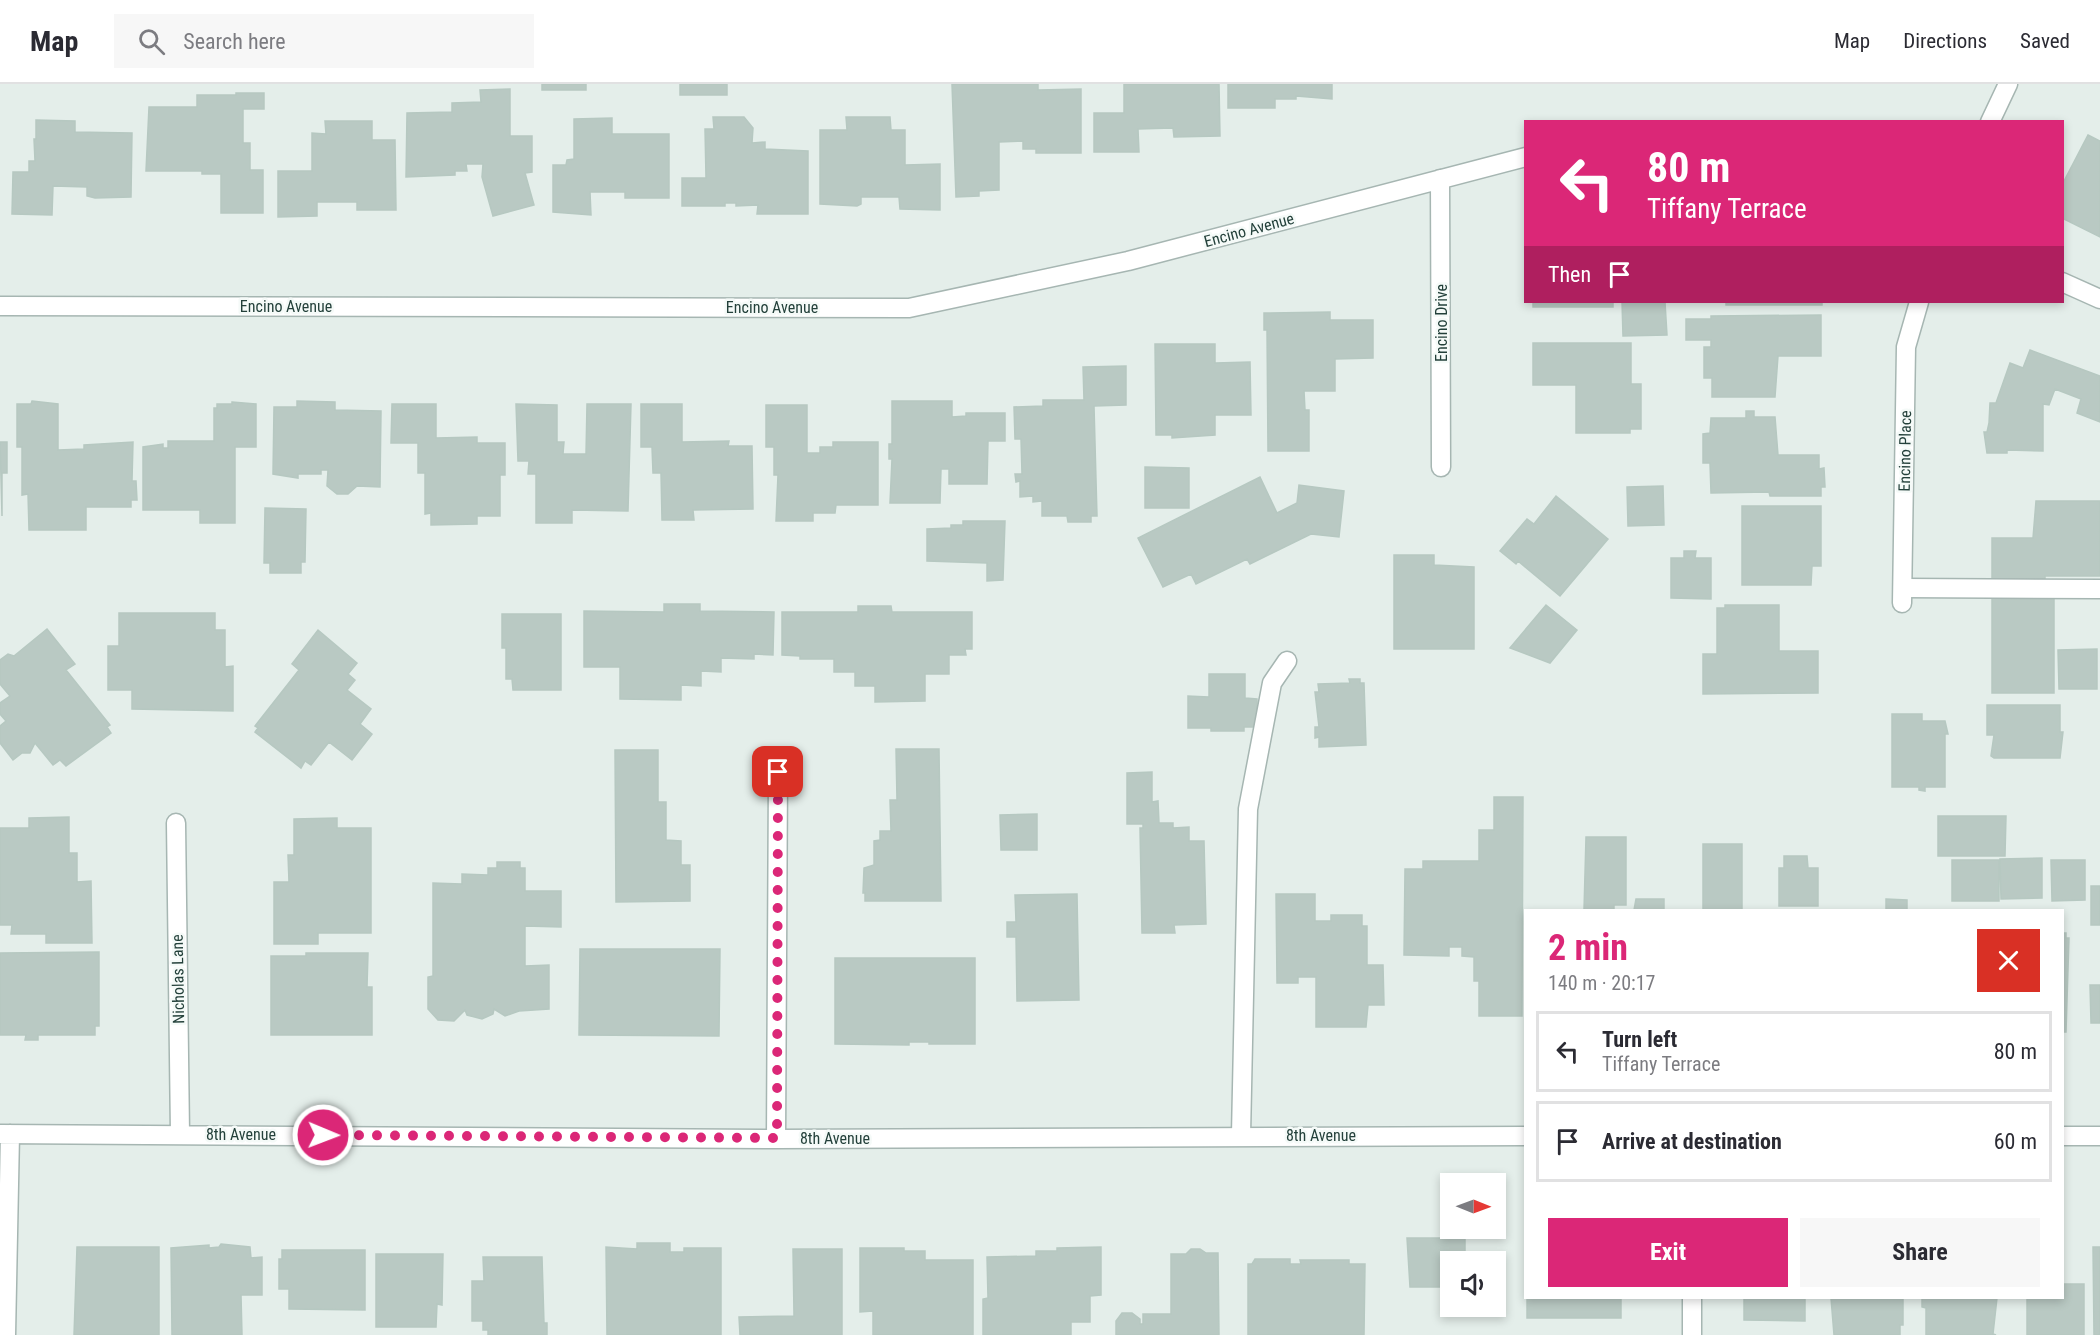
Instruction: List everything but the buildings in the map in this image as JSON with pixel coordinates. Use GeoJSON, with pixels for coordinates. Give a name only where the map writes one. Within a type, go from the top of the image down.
{"type":"FeatureCollection","features":[{"type":"Feature","properties":{"kind":"street"},"geometry":{"type":"LineString","coordinates":[[1991,120],[2008,84]]}},
{"type":"Feature","properties":{"kind":"street","name":"Encino Avenue"},"geometry":{"type":"LineString","coordinates":[[0,306],[909,308],[1128,261],[1524,158]]}},
{"type":"Feature","properties":{"kind":"street","name":"Encino Drive"},"geometry":{"type":"LineString","coordinates":[[1440,179],[1441,467]]}},
{"type":"Feature","properties":{"kind":"street"},"geometry":{"type":"LineString","coordinates":[[2064,283],[2100,299]]}},
{"type":"Feature","properties":{"kind":"street","name":"Encino Place"},"geometry":{"type":"LineString","coordinates":[[1919,303],[1906,347],[1903,595],[2100,589]]}},
{"type":"Feature","properties":{"kind":"street"},"geometry":{"type":"LineString","coordinates":[[1241,1135],[1248,809],[1272,683],[1287,661]]}},
{"type":"Feature","properties":{"kind":"street"},"geometry":{"type":"LineString","coordinates":[[777,1138],[778,772]]}},
{"type":"Feature","properties":{"kind":"street","name":"Nicholas Lane"},"geometry":{"type":"LineString","coordinates":[[176,823],[180,1134]]}},
{"type":"Feature","properties":{"kind":"street"},"geometry":{"type":"LineString","coordinates":[[5,1134],[6,1335]]}},
{"type":"Feature","properties":{"kind":"street","name":"8th Avenue"},"geometry":{"type":"LineString","coordinates":[[5,1134],[777,1138],[1524,1136]]}},
{"type":"Feature","properties":{"kind":"street"},"geometry":{"type":"LineString","coordinates":[[2064,1136],[2100,1136]]}},
{"type":"Feature","properties":{"kind":"street"},"geometry":{"type":"LineString","coordinates":[[1692,1299],[1692,1335]]}},
{"type":"Feature","properties":{"kind":"route"},"geometry":{"type":"LineString","coordinates":[[323,1135],[777,1138],[778,772]]}}]}
